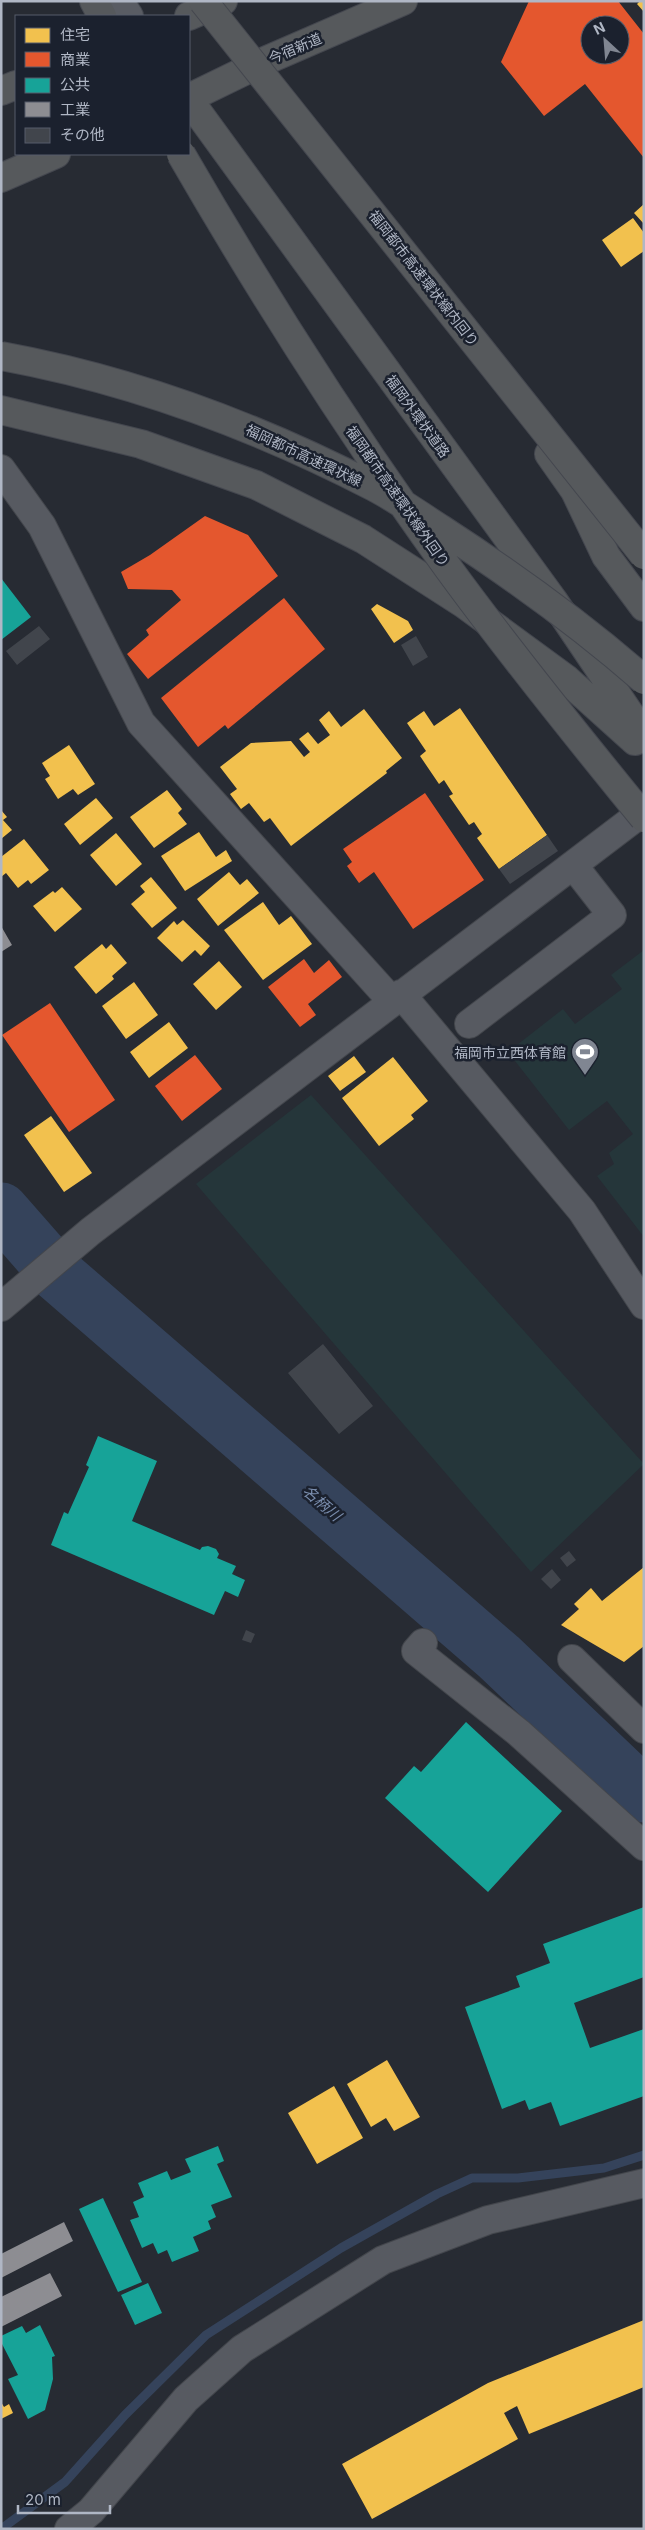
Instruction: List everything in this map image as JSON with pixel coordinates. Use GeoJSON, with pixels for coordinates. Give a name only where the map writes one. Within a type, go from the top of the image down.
{"type":"FeatureCollection","features":[{"type":"Feature","properties":{"kind":"highway"},"geometry":{"type":"LineString","coordinates":[[94,1],[101,15]]}},
{"type":"Feature","properties":{"kind":"highway","name":"今宿新道"},"geometry":{"type":"LineString","coordinates":[[190,98],[267,60],[403,1]]}},
{"type":"Feature","properties":{"kind":"highway"},"geometry":{"type":"LineString","coordinates":[[190,15],[216,2],[267,60],[383,212],[575,491],[606,556],[644,606]]}},
{"type":"Feature","properties":{"kind":"highway","name":"福岡都市高速環状線内回り"},"geometry":{"type":"LineString","coordinates":[[216,2],[644,555]]}},
{"type":"Feature","properties":{"kind":"highway"},"geometry":{"type":"LineString","coordinates":[[1,91],[15,85]]}},
{"type":"Feature","properties":{"kind":"highway","name":"福岡外環状道路"},"geometry":{"type":"LineString","coordinates":[[190,100],[552,600],[644,735]]}},
{"type":"Feature","properties":{"kind":"highway"},"geometry":{"type":"LineString","coordinates":[[1,178],[54,155]]}},
{"type":"Feature","properties":{"kind":"highway","name":"福岡都市高速環状線外回り"},"geometry":{"type":"LineString","coordinates":[[182,155],[242,258],[401,501],[538,685],[644,818]]}},
{"type":"Feature","properties":{"kind":"highway","name":"福岡都市高速環状線"},"geometry":{"type":"LineString","coordinates":[[1,356],[59,367],[155,394],[264,434],[376,488],[490,561],[594,637],[644,680]]}},
{"type":"Feature","properties":{"kind":"highway"},"geometry":{"type":"LineString","coordinates":[[1,410],[141,444],[247,482],[363,539],[464,604],[565,678],[644,748]]}},
{"type":"Feature","properties":{"kind":"main road"},"geometry":{"type":"LineString","coordinates":[[119,1],[128,15]]}},
{"type":"Feature","properties":{"kind":"street"},"geometry":{"type":"LineString","coordinates":[[1,469],[42,526],[140,723],[397,997],[582,1211],[644,1305]]}},
{"type":"Feature","properties":{"kind":"street"},"geometry":{"type":"LineString","coordinates":[[11,1299],[91,1231],[644,811]]}},
{"type":"Feature","properties":{"kind":"street"},"geometry":{"type":"LineString","coordinates":[[469,1024],[612,914],[573,865]]}},
{"type":"Feature","properties":{"kind":"street"},"geometry":{"type":"LineString","coordinates":[[423,1643],[416,1651],[519,1733],[644,1846]]}},
{"type":"Feature","properties":{"kind":"street"},"geometry":{"type":"LineString","coordinates":[[572,1659],[644,1729]]}},
{"type":"Feature","properties":{"kind":"street"},"geometry":{"type":"LineString","coordinates":[[617,1703],[644,1718]]}},
{"type":"Feature","properties":{"kind":"street"},"geometry":{"type":"LineString","coordinates":[[69,2529],[91,2511],[186,2399],[242,2349],[383,2260],[488,2220],[644,2182]]}},
{"type":"Feature","properties":{"kind":"shaded area","name":"福岡市立西体育館"},"geometry":{"type":"Polygon","coordinates":[[[644,950],[644,1237],[597,1176],[614,1164],[609,1153],[633,1134],[607,1101],[569,1130],[508,1052],[563,1009],[575,1024],[622,989],[611,975],[644,950]]]}},
{"type":"Feature","properties":{"kind":"shaded area"},"geometry":{"type":"Polygon","coordinates":[[[311,1095],[644,1464],[531,1572],[196,1184],[311,1095]]]}},
{"type":"Feature","properties":{"kind":"building: 住宅"},"geometry":{"type":"Polygon","coordinates":[[[640,1],[644,1],[644,12],[637,4],[640,1]]]}},
{"type":"Feature","properties":{"kind":"building: 住宅"},"geometry":{"type":"Polygon","coordinates":[[[644,204],[644,224],[634,213],[644,204]]]}},
{"type":"Feature","properties":{"kind":"building: 住宅"},"geometry":{"type":"Polygon","coordinates":[[[633,218],[644,233],[644,251],[621,267],[602,240],[633,218]]]}},
{"type":"Feature","properties":{"kind":"building: 住宅"},"geometry":{"type":"Polygon","coordinates":[[[377,604],[408,621],[413,630],[394,643],[371,609],[377,604]]]}},
{"type":"Feature","properties":{"kind":"building: 住宅"},"geometry":{"type":"Polygon","coordinates":[[[460,708],[547,835],[499,869],[477,838],[482,834],[474,822],[469,825],[449,796],[453,794],[444,780],[439,784],[420,756],[426,751],[407,723],[424,711],[434,726],[460,708]]]}},
{"type":"Feature","properties":{"kind":"building: 住宅"},"geometry":{"type":"Polygon","coordinates":[[[364,709],[402,758],[386,771],[387,773],[291,846],[270,818],[264,822],[249,803],[241,809],[230,794],[237,789],[220,767],[251,743],[291,741],[304,757],[310,752],[299,739],[308,732],[318,744],[330,735],[319,720],[329,711],[341,727],[364,709]]]}},
{"type":"Feature","properties":{"kind":"building: 住宅"},"geometry":{"type":"Polygon","coordinates":[[[69,745],[95,784],[78,795],[73,789],[58,799],[45,779],[50,776],[42,763],[69,745]]]}},
{"type":"Feature","properties":{"kind":"building: 住宅"},"geometry":{"type":"Polygon","coordinates":[[[167,790],[182,809],[178,813],[187,824],[154,848],[130,817],[167,790]]]}},
{"type":"Feature","properties":{"kind":"building: 住宅"},"geometry":{"type":"Polygon","coordinates":[[[96,798],[113,818],[80,845],[64,824],[96,798]]]}},
{"type":"Feature","properties":{"kind":"building: 住宅"},"geometry":{"type":"Polygon","coordinates":[[[1,810],[7,817],[3,820],[12,830],[1,839],[1,810]]]}},
{"type":"Feature","properties":{"kind":"building: 住宅"},"geometry":{"type":"Polygon","coordinates":[[[199,832],[216,857],[226,850],[232,861],[185,891],[161,856],[199,832]]]}},
{"type":"Feature","properties":{"kind":"building: 住宅"},"geometry":{"type":"Polygon","coordinates":[[[116,833],[142,864],[116,886],[90,855],[116,833]]]}},
{"type":"Feature","properties":{"kind":"building: 住宅"},"geometry":{"type":"Polygon","coordinates":[[[24,839],[49,870],[31,884],[28,880],[18,888],[6,873],[1,877],[1,857],[24,839]]]}},
{"type":"Feature","properties":{"kind":"building: 住宅"},"geometry":{"type":"Polygon","coordinates":[[[229,872],[240,885],[247,879],[259,893],[218,926],[197,899],[229,872]]]}},
{"type":"Feature","properties":{"kind":"building: 住宅"},"geometry":{"type":"Polygon","coordinates":[[[151,877],[177,908],[152,928],[131,904],[145,892],[140,886],[151,877]]]}},
{"type":"Feature","properties":{"kind":"building: 住宅"},"geometry":{"type":"Polygon","coordinates":[[[62,887],[82,909],[55,932],[33,906],[53,891],[55,893],[62,887]]]}},
{"type":"Feature","properties":{"kind":"building: 住宅"},"geometry":{"type":"Polygon","coordinates":[[[263,902],[279,925],[291,916],[312,944],[263,980],[224,930],[263,902]]]}},
{"type":"Feature","properties":{"kind":"building: 住宅"},"geometry":{"type":"Polygon","coordinates":[[[183,920],[210,946],[201,956],[195,950],[182,962],[157,938],[174,921],[177,925],[183,920]]]}},
{"type":"Feature","properties":{"kind":"building: 住宅"},"geometry":{"type":"Polygon","coordinates":[[[102,944],[106,949],[111,944],[127,963],[112,976],[114,979],[96,994],[74,967],[102,944]]]}},
{"type":"Feature","properties":{"kind":"building: 住宅"},"geometry":{"type":"Polygon","coordinates":[[[219,961],[242,987],[216,1010],[193,984],[219,961]]]}},
{"type":"Feature","properties":{"kind":"building: 住宅"},"geometry":{"type":"Polygon","coordinates":[[[134,982],[158,1015],[126,1039],[102,1006],[134,982]]]}},
{"type":"Feature","properties":{"kind":"building: 住宅"},"geometry":{"type":"Polygon","coordinates":[[[169,1022],[188,1048],[149,1078],[130,1052],[169,1022]]]}},
{"type":"Feature","properties":{"kind":"building: 住宅"},"geometry":{"type":"Polygon","coordinates":[[[354,1056],[366,1072],[340,1091],[328,1076],[354,1056]]]}},
{"type":"Feature","properties":{"kind":"building: 住宅"},"geometry":{"type":"Polygon","coordinates":[[[393,1057],[428,1101],[411,1115],[414,1119],[379,1146],[342,1098],[393,1057]]]}},
{"type":"Feature","properties":{"kind":"building: 住宅"},"geometry":{"type":"Polygon","coordinates":[[[51,1116],[92,1173],[64,1192],[24,1135],[51,1116]]]}},
{"type":"Feature","properties":{"kind":"building: 住宅"},"geometry":{"type":"Polygon","coordinates":[[[644,1567],[644,1646],[624,1662],[561,1625],[579,1609],[574,1604],[591,1588],[602,1601],[644,1567]]]}},
{"type":"Feature","properties":{"kind":"building: 住宅"},"geometry":{"type":"Polygon","coordinates":[[[387,2060],[420,2117],[394,2131],[386,2118],[371,2127],[347,2084],[387,2060]]]}},
{"type":"Feature","properties":{"kind":"building: 住宅"},"geometry":{"type":"Polygon","coordinates":[[[334,2086],[363,2138],[317,2164],[288,2113],[334,2086]]]}},
{"type":"Feature","properties":{"kind":"building: 住宅"},"geometry":{"type":"Polygon","coordinates":[[[644,2320],[644,2387],[529,2434],[517,2406],[504,2413],[518,2439],[372,2519],[342,2464],[488,2383],[644,2320]]]}},
{"type":"Feature","properties":{"kind":"building: 住宅"},"geometry":{"type":"Polygon","coordinates":[[[1,2402],[4,2407],[9,2404],[13,2413],[1,2419],[1,2402]]]}},
{"type":"Feature","properties":{"kind":"building: 商業"},"geometry":{"type":"Polygon","coordinates":[[[529,1],[618,1],[629,15],[580,15],[580,65],[630,65],[630,16],[644,34],[644,158],[585,84],[544,116],[501,62],[529,1]]]}},
{"type":"Feature","properties":{"kind":"building: 商業"},"geometry":{"type":"Polygon","coordinates":[[[205,516],[248,535],[278,576],[148,679],[127,654],[149,635],[146,630],[181,600],[172,590],[128,589],[121,572],[150,555],[205,516]]]}},
{"type":"Feature","properties":{"kind":"building: 商業"},"geometry":{"type":"Polygon","coordinates":[[[284,598],[325,649],[228,729],[225,725],[198,747],[161,698],[284,598]]]}},
{"type":"Feature","properties":{"kind":"building: 商業"},"geometry":{"type":"Polygon","coordinates":[[[425,793],[484,880],[413,929],[374,872],[359,883],[347,866],[352,862],[343,849],[425,793]]]}},
{"type":"Feature","properties":{"kind":"building: 商業"},"geometry":{"type":"Polygon","coordinates":[[[304,959],[314,973],[329,960],[342,977],[308,1004],[316,1015],[300,1027],[268,987],[304,959]]]}},
{"type":"Feature","properties":{"kind":"building: 商業"},"geometry":{"type":"Polygon","coordinates":[[[50,1003],[115,1100],[69,1132],[2,1035],[50,1003]]]}},
{"type":"Feature","properties":{"kind":"building: 商業"},"geometry":{"type":"Polygon","coordinates":[[[195,1055],[222,1089],[182,1121],[155,1086],[195,1055]]]}},
{"type":"Feature","properties":{"kind":"building: 公共"},"geometry":{"type":"Polygon","coordinates":[[[1,578],[31,617],[1,640],[1,578]]]}},
{"type":"Feature","properties":{"kind":"building: 公共"},"geometry":{"type":"Polygon","coordinates":[[[98,1436],[157,1461],[132,1521],[200,1550],[202,1547],[208,1546],[216,1549],[219,1554],[217,1558],[236,1566],[232,1574],[245,1580],[238,1597],[225,1591],[214,1615],[51,1545],[64,1512],[68,1514],[89,1467],[86,1465],[98,1436]]]}},
{"type":"Feature","properties":{"kind":"building: 公共"},"geometry":{"type":"Polygon","coordinates":[[[466,1722],[562,1811],[488,1892],[385,1798],[414,1766],[421,1772],[466,1722]]]}},
{"type":"Feature","properties":{"kind":"building: 公共"},"geometry":{"type":"Polygon","coordinates":[[[644,1907],[644,1977],[574,2003],[590,2048],[644,2029],[644,2096],[560,2126],[551,2102],[529,2110],[525,2100],[502,2109],[465,2007],[520,1987],[516,1976],[550,1963],[543,1944],[644,1907]]]}},
{"type":"Feature","properties":{"kind":"building: 公共"},"geometry":{"type":"Polygon","coordinates":[[[218,2146],[224,2161],[217,2164],[232,2197],[211,2205],[216,2217],[208,2221],[211,2229],[193,2237],[199,2251],[172,2262],[167,2250],[158,2254],[153,2243],[142,2248],[130,2220],[139,2217],[133,2202],[144,2197],[138,2183],[167,2171],[171,2180],[191,2172],[185,2159],[218,2146]]]}},
{"type":"Feature","properties":{"kind":"building: 公共"},"geometry":{"type":"Polygon","coordinates":[[[103,2198],[142,2282],[118,2292],[79,2209],[103,2198]]]}},
{"type":"Feature","properties":{"kind":"building: 公共"},"geometry":{"type":"Polygon","coordinates":[[[148,2283],[162,2313],[135,2325],[121,2295],[148,2283]]]}},
{"type":"Feature","properties":{"kind":"building: 公共"},"geometry":{"type":"Polygon","coordinates":[[[40,2325],[55,2356],[52,2357],[53,2379],[45,2410],[28,2419],[8,2379],[18,2375],[1,2342],[1,2336],[22,2326],[26,2333],[40,2325]]]}},
{"type":"Feature","properties":{"kind":"building: 工業"},"geometry":{"type":"Polygon","coordinates":[[[1,926],[12,945],[1,952],[1,926]]]}},
{"type":"Feature","properties":{"kind":"building: 工業"},"geometry":{"type":"Polygon","coordinates":[[[64,2222],[73,2241],[1,2278],[1,2254],[64,2222]]]}},
{"type":"Feature","properties":{"kind":"building: 工業"},"geometry":{"type":"Polygon","coordinates":[[[50,2273],[62,2296],[1,2327],[1,2297],[50,2273]]]}},
{"type":"Feature","properties":{"kind":"building: その他"},"geometry":{"type":"Polygon","coordinates":[[[39,626],[50,639],[17,665],[6,651],[39,626]]]}},
{"type":"Feature","properties":{"kind":"building: その他"},"geometry":{"type":"Polygon","coordinates":[[[416,636],[428,657],[413,666],[401,645],[416,636]]]}},
{"type":"Feature","properties":{"kind":"building: その他"},"geometry":{"type":"Polygon","coordinates":[[[547,835],[558,851],[510,884],[499,869],[547,835]]]}},
{"type":"Feature","properties":{"kind":"building: その他"},"geometry":{"type":"Polygon","coordinates":[[[323,1344],[373,1406],[339,1434],[288,1373],[323,1344]]]}},
{"type":"Feature","properties":{"kind":"building: その他"},"geometry":{"type":"Polygon","coordinates":[[[569,1551],[576,1560],[567,1567],[560,1558],[569,1551]]]}},
{"type":"Feature","properties":{"kind":"building: その他"},"geometry":{"type":"Polygon","coordinates":[[[552,1569],[561,1580],[551,1589],[541,1579],[552,1569]]]}},
{"type":"Feature","properties":{"kind":"building: その他"},"geometry":{"type":"Polygon","coordinates":[[[246,1630],[255,1634],[251,1643],[242,1640],[246,1630]]]}},
{"type":"Feature","properties":{"kind":"waterway","name":"名柄川"},"geometry":{"type":"LineString","coordinates":[[1,1210],[58,1275],[499,1657],[644,1795]]}},
{"type":"Feature","properties":{"kind":"waterway"},"geometry":{"type":"LineString","coordinates":[[1,2529],[65,2482],[125,2415],[206,2335],[341,2248],[437,2194],[472,2178],[518,2178],[604,2168],[644,2155]]}},
{"type":"Feature","properties":{"kind":"place","name":"福岡市立西体育館"},"geometry":{"type":"Point","coordinates":[585,1076]}}]}
